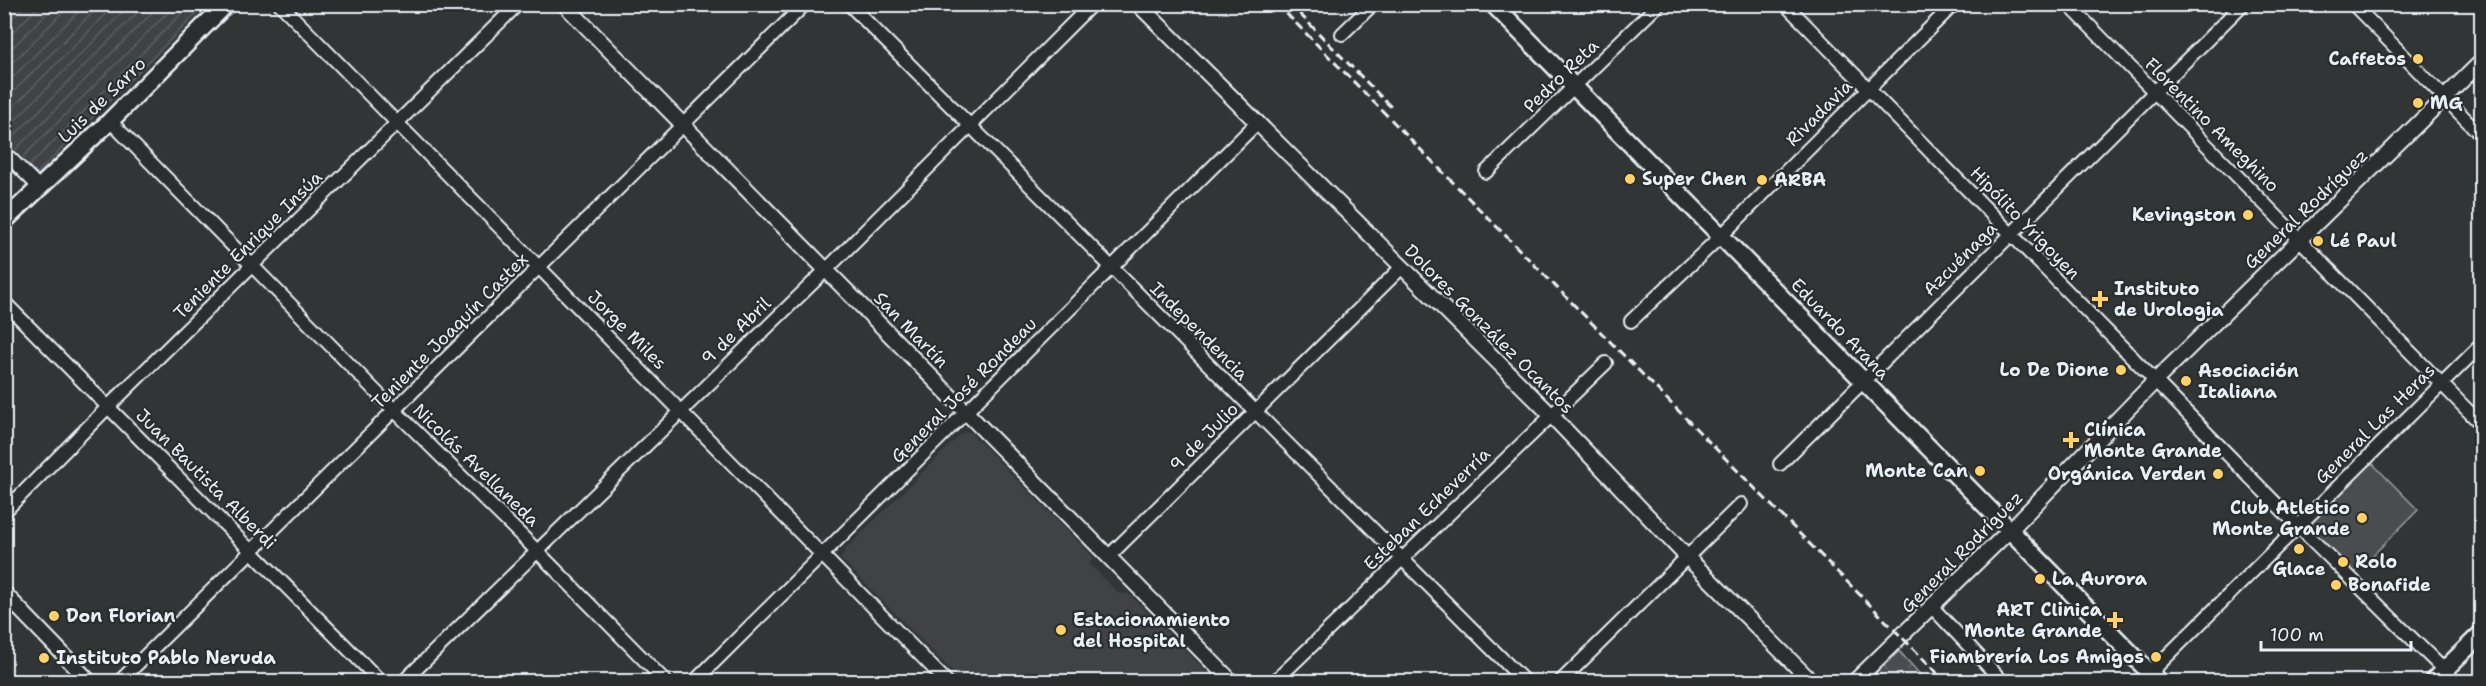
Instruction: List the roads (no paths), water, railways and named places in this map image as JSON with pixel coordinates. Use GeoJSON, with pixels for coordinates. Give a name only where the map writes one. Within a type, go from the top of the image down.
{"type":"FeatureCollection","features":[{"type":"Feature","properties":{"kind":"main road","name":"Luis de Sarro"},"geometry":{"type":"LineString","coordinates":[[4,221],[110,121],[226,4]]}},
{"type":"Feature","properties":{"kind":"main road","name":"Eduardo Arana"},"geometry":{"type":"LineString","coordinates":[[1493,4],[2011,529],[2150,678]]}},
{"type":"Feature","properties":{"kind":"main road"},"geometry":{"type":"LineString","coordinates":[[2444,678],[2481,633]]}},
{"type":"Feature","properties":{"kind":"street","name":"Jorge Miles"},"geometry":{"type":"LineString","coordinates":[[280,4],[947,681]]}},
{"type":"Feature","properties":{"kind":"street","name":"Teniente Enrique Insúa"},"geometry":{"type":"LineString","coordinates":[[4,512],[518,4]]}},
{"type":"Feature","properties":{"kind":"street","name":"San Martín"},"geometry":{"type":"LineString","coordinates":[[564,4],[1232,681]]}},
{"type":"Feature","properties":{"kind":"street","name":"Teniente Joaquín Castex"},"geometry":{"type":"LineString","coordinates":[[119,681],[805,4]]}},
{"type":"Feature","properties":{"kind":"street","name":"Independencia"},"geometry":{"type":"LineString","coordinates":[[849,4],[1112,270],[1525,681]]}},
{"type":"Feature","properties":{"kind":"street","name":"9 de Abril"},"geometry":{"type":"LineString","coordinates":[[403,681],[827,269],[1092,4]]}},
{"type":"Feature","properties":{"kind":"street","name":"Dolores González Ocantos"},"geometry":{"type":"LineString","coordinates":[[1138,4],[1551,415],[1687,557],[1812,681]]}},
{"type":"Feature","properties":{"kind":"street"},"geometry":{"type":"LineString","coordinates":[[1342,34],[1372,4]]}},
{"type":"Feature","properties":{"kind":"street","name":"Pedro Reta"},"geometry":{"type":"LineString","coordinates":[[1486,172],[1576,88],[1659,4]]}},
{"type":"Feature","properties":{"kind":"street","name":"Hipólito Yrigoyen"},"geometry":{"type":"LineString","coordinates":[[1785,4],[2298,526],[2444,678]]}},
{"type":"Feature","properties":{"kind":"street","name":"Rivadavia"},"geometry":{"type":"LineString","coordinates":[[1631,321],[1721,236],[1954,4]]}},
{"type":"Feature","properties":{"kind":"street","name":"Florentino Ameghino"},"geometry":{"type":"LineString","coordinates":[[2068,4],[2481,425]]}},
{"type":"Feature","properties":{"kind":"street","name":"Azcuénaga"},"geometry":{"type":"LineString","coordinates":[[1780,464],[2243,4]]}},
{"type":"Feature","properties":{"kind":"street"},"geometry":{"type":"LineString","coordinates":[[2353,4],[2481,136]]}},
{"type":"Feature","properties":{"kind":"street","name":"General Rodríguez"},"geometry":{"type":"LineString","coordinates":[[1854,681],[1902,637],[2155,381],[2481,61]]}},
{"type":"Feature","properties":{"kind":"street","name":"Nicolás Avellaneda"},"geometry":{"type":"LineString","coordinates":[[110,121],[395,411],[666,681]]}},
{"type":"Feature","properties":{"kind":"street","name":"General José Rondeau"},"geometry":{"type":"LineString","coordinates":[[694,681],[1112,270],[1258,123]]}},
{"type":"Feature","properties":{"kind":"street"},"geometry":{"type":"LineString","coordinates":[[4,152],[40,188]]}},
{"type":"Feature","properties":{"kind":"street","name":"9 de Julio"},"geometry":{"type":"LineString","coordinates":[[1109,556],[1401,268]]}},
{"type":"Feature","properties":{"kind":"street","name":"Juan Bautista Alberdi"},"geometry":{"type":"LineString","coordinates":[[4,302],[381,681]]}},
{"type":"Feature","properties":{"kind":"street","name":"General Las Heras"},"geometry":{"type":"LineString","coordinates":[[2150,678],[2298,526],[2481,344]]}},
{"type":"Feature","properties":{"kind":"street","name":"Esteban Echeverría"},"geometry":{"type":"LineString","coordinates":[[1274,681],[1606,363]]}},
{"type":"Feature","properties":{"kind":"street"},"geometry":{"type":"LineString","coordinates":[[1560,681],[1741,504]]}},
{"type":"Feature","properties":{"kind":"street"},"geometry":{"type":"LineString","coordinates":[[4,593],[90,681]]}},
{"type":"Feature","properties":{"kind":"street"},"geometry":{"type":"LineString","coordinates":[[1932,607],[2003,681]]}},
{"type":"Feature","properties":{"kind":"railway"},"geometry":{"type":"LineString","coordinates":[[1277,4],[1946,682]]}},
{"type":"Feature","properties":{"kind":"railway"},"geometry":{"type":"LineString","coordinates":[[1290,4],[1391,107]]}},
{"type":"Feature","properties":{"kind":"place","name":"Caffetos"},"geometry":{"type":"Point","coordinates":[2418,59]}},
{"type":"Feature","properties":{"kind":"place","name":"MG"},"geometry":{"type":"Point","coordinates":[2418,103]}},
{"type":"Feature","properties":{"kind":"place","name":"Super Chen"},"geometry":{"type":"Point","coordinates":[1630,179]}},
{"type":"Feature","properties":{"kind":"place","name":"ARBA"},"geometry":{"type":"Point","coordinates":[1762,180]}},
{"type":"Feature","properties":{"kind":"place","name":"Kevingston"},"geometry":{"type":"Point","coordinates":[2248,215]}},
{"type":"Feature","properties":{"kind":"place","name":"Lé Paul"},"geometry":{"type":"Point","coordinates":[2318,241]}},
{"type":"Feature","properties":{"kind":"place","name":"Instituto de Urologia"},"geometry":{"type":"Point","coordinates":[2100,299]}},
{"type":"Feature","properties":{"kind":"place","name":"Lo De Dione"},"geometry":{"type":"Point","coordinates":[2121,370]}},
{"type":"Feature","properties":{"kind":"place","name":"Asociación Italiana"},"geometry":{"type":"Point","coordinates":[2186,381]}},
{"type":"Feature","properties":{"kind":"place","name":"Clínica Monte Grande"},"geometry":{"type":"Point","coordinates":[2071,440]}},
{"type":"Feature","properties":{"kind":"place","name":"Monte Can"},"geometry":{"type":"Point","coordinates":[1980,471]}},
{"type":"Feature","properties":{"kind":"place","name":"Orgánica Verden"},"geometry":{"type":"Point","coordinates":[2218,474]}},
{"type":"Feature","properties":{"kind":"place","name":"Club Atletico Monte Grande"},"geometry":{"type":"Point","coordinates":[2362,518]}},
{"type":"Feature","properties":{"kind":"place","name":"Glace"},"geometry":{"type":"Point","coordinates":[2299,549]}},
{"type":"Feature","properties":{"kind":"place","name":"Rolo"},"geometry":{"type":"Point","coordinates":[2343,562]}},
{"type":"Feature","properties":{"kind":"place","name":"La Aurora"},"geometry":{"type":"Point","coordinates":[2040,579]}},
{"type":"Feature","properties":{"kind":"place","name":"Bonafide"},"geometry":{"type":"Point","coordinates":[2336,585]}},
{"type":"Feature","properties":{"kind":"place","name":"Don Florian"},"geometry":{"type":"Point","coordinates":[54,616]}},
{"type":"Feature","properties":{"kind":"place","name":"ART Clinica Monte Grande"},"geometry":{"type":"Point","coordinates":[2115,620]}},
{"type":"Feature","properties":{"kind":"place","name":"Estacionamiento del Hospital"},"geometry":{"type":"Point","coordinates":[1061,630]}},
{"type":"Feature","properties":{"kind":"place","name":"Fiambrería Los Amigos"},"geometry":{"type":"Point","coordinates":[2156,657]}},
{"type":"Feature","properties":{"kind":"place","name":"Instituto Pablo Neruda"},"geometry":{"type":"Point","coordinates":[44,658]}}]}
